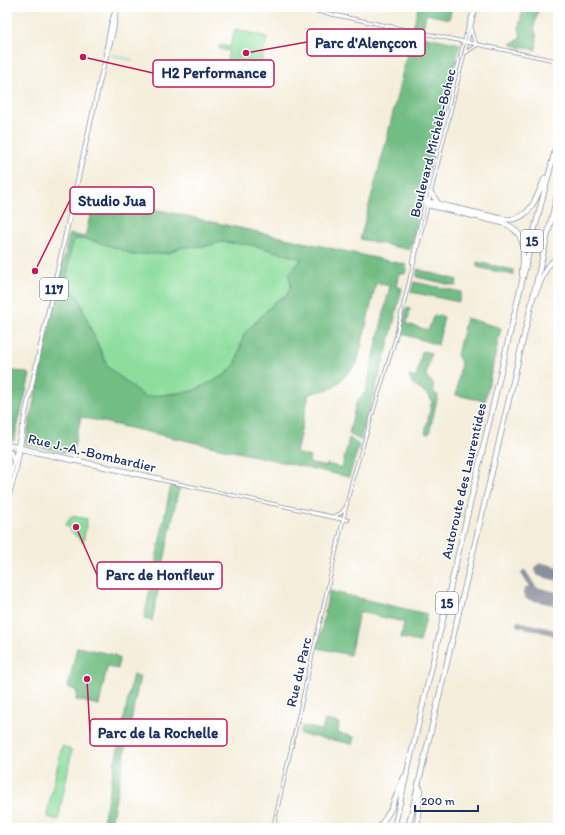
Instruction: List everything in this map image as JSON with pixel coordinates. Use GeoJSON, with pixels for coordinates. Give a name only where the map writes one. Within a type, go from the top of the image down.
{"type":"FeatureCollection","features":[{"type":"Feature","properties":{"kind":"highway","name":"Autoroute des Laurentides"},"geometry":{"type":"LineString","coordinates":[[394,828],[520,290],[558,139]]}},
{"type":"Feature","properties":{"kind":"highway"},"geometry":{"type":"LineString","coordinates":[[427,203],[438,203],[503,219],[516,219],[524,215],[532,207],[550,166]]}},
{"type":"Feature","properties":{"kind":"highway","name":"Autoroute des Laurentides"},"geometry":{"type":"LineString","coordinates":[[408,828],[558,190]]}},
{"type":"Feature","properties":{"kind":"highway"},"geometry":{"type":"LineString","coordinates":[[431,193],[438,203]]}},
{"type":"Feature","properties":{"kind":"highway"},"geometry":{"type":"LineString","coordinates":[[427,203],[503,223],[515,230],[521,238],[524,250],[520,290]]}},
{"type":"Feature","properties":{"kind":"highway"},"geometry":{"type":"LineString","coordinates":[[558,211],[558,228]]}},
{"type":"Feature","properties":{"kind":"highway"},"geometry":{"type":"LineString","coordinates":[[530,306],[546,269],[558,256]]}},
{"type":"Feature","properties":{"kind":"highway"},"geometry":{"type":"LineString","coordinates":[[379,828],[392,806],[410,763]]}},
{"type":"Feature","properties":{"kind":"highway"},"geometry":{"type":"LineString","coordinates":[[417,828],[420,775]]}},
{"type":"Feature","properties":{"kind":"main road","name":"117"},"geometry":{"type":"LineString","coordinates":[[7,500],[105,58],[116,17],[116,8]]}},
{"type":"Feature","properties":{"kind":"main road"},"geometry":{"type":"LineString","coordinates":[[7,448],[14,461]]}},
{"type":"Feature","properties":{"kind":"main road","name":"117"},"geometry":{"type":"LineString","coordinates":[[7,491],[18,448]]}},
{"type":"Feature","properties":{"kind":"street"},"geometry":{"type":"LineString","coordinates":[[296,7],[558,61]]}},
{"type":"Feature","properties":{"kind":"street","name":"Boulevard Michèle-Bohec"},"geometry":{"type":"LineString","coordinates":[[344,520],[352,481],[395,340],[474,7]]}},
{"type":"Feature","properties":{"kind":"street","name":"Boulevard Michèle-Bohec"},"geometry":{"type":"LineString","coordinates":[[427,203],[431,193],[465,53],[466,42],[478,7]]}},
{"type":"Feature","properties":{"kind":"street"},"geometry":{"type":"LineString","coordinates":[[471,29],[477,45]]}},
{"type":"Feature","properties":{"kind":"street"},"geometry":{"type":"LineString","coordinates":[[465,53],[477,45]]}},
{"type":"Feature","properties":{"kind":"street"},"geometry":{"type":"LineString","coordinates":[[7,444],[18,448]]}},
{"type":"Feature","properties":{"kind":"street"},"geometry":{"type":"LineString","coordinates":[[7,448],[18,448]]}},
{"type":"Feature","properties":{"kind":"street","name":"Rue J.-A.-Bombardier"},"geometry":{"type":"LineString","coordinates":[[18,448],[159,481],[163,480],[333,516],[344,520]]}},
{"type":"Feature","properties":{"kind":"street"},"geometry":{"type":"LineString","coordinates":[[333,516],[341,513],[347,506]]}},
{"type":"Feature","properties":{"kind":"street","name":"Rue J.-A.-Bombardier"},"geometry":{"type":"LineString","coordinates":[[304,511],[344,520]]}},
{"type":"Feature","properties":{"kind":"street","name":"Rue du Parc"},"geometry":{"type":"LineString","coordinates":[[273,828],[344,520]]}},
{"type":"Feature","properties":{"kind":"green space"},"geometry":{"type":"Polygon","coordinates":[[[418,7],[452,7],[449,19],[426,14],[422,36],[460,44],[410,250],[360,239],[386,142],[418,7]]]}},
{"type":"Feature","properties":{"kind":"green space"},"geometry":{"type":"Polygon","coordinates":[[[523,7],[539,7],[534,27],[537,38],[536,50],[523,47],[521,48],[511,44],[521,38],[519,27],[523,7]]]}},
{"type":"Feature","properties":{"kind":"green space"},"geometry":{"type":"Polygon","coordinates":[[[235,29],[267,37],[260,67],[249,64],[246,76],[225,70],[229,51],[219,49],[220,45],[230,47],[235,29]]]}},
{"type":"Feature","properties":{"kind":"green space"},"geometry":{"type":"Polygon","coordinates":[[[95,196],[407,265],[405,274],[399,273],[396,287],[402,288],[388,346],[360,440],[349,434],[356,403],[366,391],[390,286],[376,283],[357,364],[333,388],[309,394],[296,453],[310,457],[309,463],[326,467],[327,464],[342,468],[349,438],[359,445],[349,477],[81,417],[72,454],[25,444],[69,234],[85,237],[95,196]],[[75,239],[72,243],[67,277],[71,289],[78,296],[108,367],[145,397],[193,391],[225,375],[236,363],[244,334],[276,301],[287,295],[291,285],[289,274],[302,259],[252,245],[222,242],[206,246],[182,247],[169,253],[133,255],[120,249],[90,240],[75,239]]]}},
{"type":"Feature","properties":{"kind":"green space"},"geometry":{"type":"Polygon","coordinates":[[[75,239],[90,240],[120,249],[133,255],[169,253],[182,247],[206,246],[222,242],[252,245],[302,258],[289,274],[291,285],[287,295],[276,301],[244,334],[236,363],[225,375],[193,391],[145,397],[108,367],[78,296],[71,289],[67,277],[72,243],[75,239]]]}},
{"type":"Feature","properties":{"kind":"green space"},"geometry":{"type":"Polygon","coordinates":[[[477,262],[513,270],[513,275],[477,267],[477,262]]]}},
{"type":"Feature","properties":{"kind":"green space"},"geometry":{"type":"Polygon","coordinates":[[[417,269],[457,280],[456,286],[417,277],[417,269]]]}},
{"type":"Feature","properties":{"kind":"green space"},"geometry":{"type":"Polygon","coordinates":[[[414,282],[461,292],[459,302],[411,292],[414,282]]]}},
{"type":"Feature","properties":{"kind":"green space"},"geometry":{"type":"Polygon","coordinates":[[[406,308],[410,309],[407,324],[428,330],[434,315],[444,317],[438,345],[400,333],[406,308]]]}},
{"type":"Feature","properties":{"kind":"green space"},"geometry":{"type":"Polygon","coordinates":[[[466,318],[501,328],[485,401],[456,395],[461,362],[457,355],[466,318]]]}},
{"type":"Feature","properties":{"kind":"green space"},"geometry":{"type":"Polygon","coordinates":[[[422,351],[431,353],[426,376],[433,383],[434,393],[438,395],[429,434],[425,433],[432,401],[427,394],[414,385],[409,376],[416,378],[422,351]]]}},
{"type":"Feature","properties":{"kind":"green space"},"geometry":{"type":"Polygon","coordinates":[[[12,371],[25,372],[30,375],[14,441],[7,440],[7,373],[12,371]]]}},
{"type":"Feature","properties":{"kind":"green space"},"geometry":{"type":"Polygon","coordinates":[[[171,484],[180,487],[152,621],[144,619],[171,484]]]}},
{"type":"Feature","properties":{"kind":"green space"},"geometry":{"type":"Polygon","coordinates":[[[72,516],[87,519],[83,543],[65,525],[72,516]]]}},
{"type":"Feature","properties":{"kind":"green space"},"geometry":{"type":"Polygon","coordinates":[[[329,591],[427,614],[420,642],[401,638],[404,622],[359,612],[350,655],[318,648],[329,591]]]}},
{"type":"Feature","properties":{"kind":"green space"},"geometry":{"type":"Polygon","coordinates":[[[77,647],[115,655],[115,657],[119,658],[118,669],[107,667],[99,705],[76,700],[77,691],[68,687],[77,647]]]}},
{"type":"Feature","properties":{"kind":"green space"},"geometry":{"type":"Polygon","coordinates":[[[133,674],[140,676],[111,823],[103,822],[133,674]]]}},
{"type":"Feature","properties":{"kind":"green space"},"geometry":{"type":"Polygon","coordinates":[[[325,720],[339,723],[338,733],[354,737],[353,744],[300,734],[302,726],[322,730],[325,720]]]}},
{"type":"Feature","properties":{"kind":"green space"},"geometry":{"type":"Polygon","coordinates":[[[62,746],[72,750],[58,820],[48,817],[49,814],[47,813],[62,746]]]}},
{"type":"Feature","properties":{"kind":"waterway"},"geometry":{"type":"LineString","coordinates":[[111,55],[132,60]]}},
{"type":"Feature","properties":{"kind":"taxiway"},"geometry":{"type":"LineString","coordinates":[[524,573],[534,589],[533,593]]}},
{"type":"Feature","properties":{"kind":"taxiway"},"geometry":{"type":"LineString","coordinates":[[519,624],[552,632],[558,635]]}},
{"type":"Feature","properties":{"kind":"runway"},"geometry":{"type":"LineString","coordinates":[[542,570],[558,574]]}},
{"type":"Feature","properties":{"kind":"runway"},"geometry":{"type":"LineString","coordinates":[[530,593],[558,599]]}},
{"type":"Feature","properties":{"kind":"place","name":"Parc d'Alençcon"},"geometry":{"type":"Point","coordinates":[246,53]}},
{"type":"Feature","properties":{"kind":"place","name":"H2 Performance"},"geometry":{"type":"Point","coordinates":[83,57]}},
{"type":"Feature","properties":{"kind":"place","name":"Studio Jua"},"geometry":{"type":"Point","coordinates":[35,271]}},
{"type":"Feature","properties":{"kind":"place","name":"Parc de Honfleur"},"geometry":{"type":"Point","coordinates":[76,527]}},
{"type":"Feature","properties":{"kind":"place","name":"Parc de la Rochelle"},"geometry":{"type":"Point","coordinates":[87,679]}}]}
